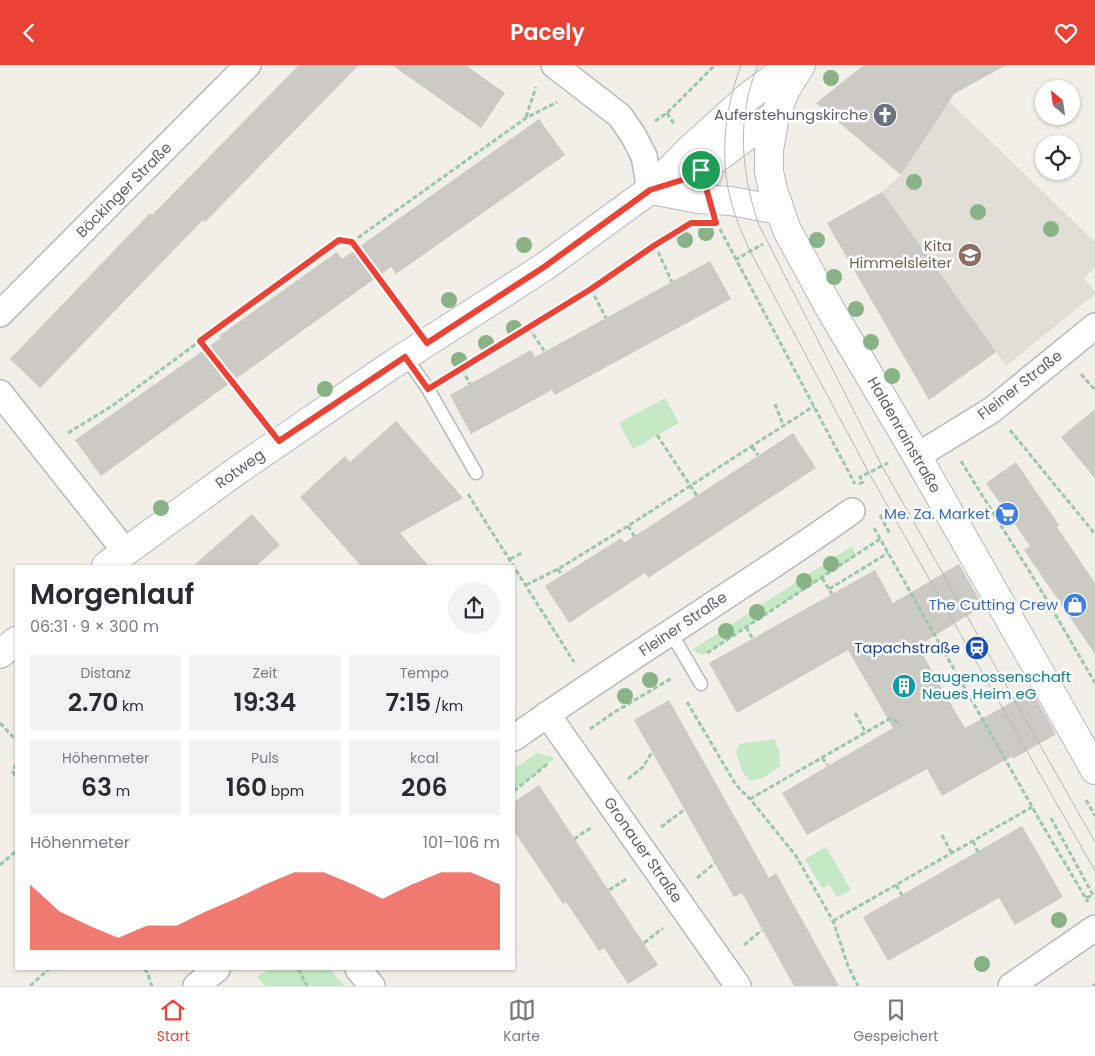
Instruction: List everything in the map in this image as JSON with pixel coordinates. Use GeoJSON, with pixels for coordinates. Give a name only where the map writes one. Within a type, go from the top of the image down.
{"type":"FeatureCollection","features":[{"type":"Feature","properties":{"kind":"main road","name":"Rotweg"},"geometry":{"type":"LineString","coordinates":[[116,559],[279,441],[544,267],[650,190],[690,149],[748,97],[790,65]]}},
{"type":"Feature","properties":{"kind":"main road"},"geometry":{"type":"LineString","coordinates":[[775,115],[786,89],[801,65]]}},
{"type":"Feature","properties":{"kind":"main road","name":"Rotweg"},"geometry":{"type":"LineString","coordinates":[[650,190],[682,180],[701,170],[775,115]]}},
{"type":"Feature","properties":{"kind":"main road","name":"Haldenrainstraße"},"geometry":{"type":"LineString","coordinates":[[775,115],[769,150],[769,172],[779,210],[795,245],[829,307],[918,456],[1095,770]]}},
{"type":"Feature","properties":{"kind":"main road"},"geometry":{"type":"LineString","coordinates":[[650,190],[698,199],[730,201],[779,210]]}},
{"type":"Feature","properties":{"kind":"main road"},"geometry":{"type":"LineString","coordinates":[[0,654],[15,642]]}},
{"type":"Feature","properties":{"kind":"street","name":"Böckinger Straße"},"geometry":{"type":"LineString","coordinates":[[0,314],[248,65]]}},
{"type":"Feature","properties":{"kind":"street"},"geometry":{"type":"LineString","coordinates":[[554,65],[620,116],[644,156],[650,190]]}},
{"type":"Feature","properties":{"kind":"street","name":"Fleiner Straße"},"geometry":{"type":"LineString","coordinates":[[918,456],[992,410],[1095,326]]}},
{"type":"Feature","properties":{"kind":"street"},"geometry":{"type":"LineString","coordinates":[[0,393],[43,449],[116,559]]}},
{"type":"Feature","properties":{"kind":"street","name":"Fleiner Straße"},"geometry":{"type":"LineString","coordinates":[[515,737],[547,714],[809,541],[861,516]]}},
{"type":"Feature","properties":{"kind":"street","name":"Gronauer Straße"},"geometry":{"type":"LineString","coordinates":[[547,714],[738,986]]}},
{"type":"Feature","properties":{"kind":"street"},"geometry":{"type":"LineString","coordinates":[[1011,986],[1093,917]]}},
{"type":"Feature","properties":{"kind":"street"},"geometry":{"type":"LineString","coordinates":[[196,986],[216,970]]}},
{"type":"Feature","properties":{"kind":"street"},"geometry":{"type":"LineString","coordinates":[[359,970],[372,986]]}},
{"type":"Feature","properties":{"kind":"lane"},"geometry":{"type":"LineString","coordinates":[[416,350],[428,389],[476,473]]}},
{"type":"Feature","properties":{"kind":"lane"},"geometry":{"type":"LineString","coordinates":[[672,633],[701,684]]}},
{"type":"Feature","properties":{"kind":"path"},"geometry":{"type":"LineString","coordinates":[[690,149],[667,113],[715,65]]}},
{"type":"Feature","properties":{"kind":"path"},"geometry":{"type":"LineString","coordinates":[[526,117],[538,83]]}},
{"type":"Feature","properties":{"kind":"path"},"geometry":{"type":"LineString","coordinates":[[43,449],[112,406],[339,240],[352,242],[526,117],[584,88]]}},
{"type":"Feature","properties":{"kind":"path"},"geometry":{"type":"LineString","coordinates":[[710,199],[720,230],[856,486]]}},
{"type":"Feature","properties":{"kind":"path"},"geometry":{"type":"LineString","coordinates":[[428,389],[591,289],[691,223]]}},
{"type":"Feature","properties":{"kind":"path"},"geometry":{"type":"LineString","coordinates":[[352,242],[416,350]]}},
{"type":"Feature","properties":{"kind":"path"},"geometry":{"type":"LineString","coordinates":[[655,245],[672,282]]}},
{"type":"Feature","properties":{"kind":"path"},"geometry":{"type":"LineString","coordinates":[[591,289],[606,318]]}},
{"type":"Feature","properties":{"kind":"path"},"geometry":{"type":"LineString","coordinates":[[529,328],[545,352]]}},
{"type":"Feature","properties":{"kind":"path"},"geometry":{"type":"LineString","coordinates":[[200,341],[279,441]]}},
{"type":"Feature","properties":{"kind":"path"},"geometry":{"type":"LineString","coordinates":[[462,369],[470,384]]}},
{"type":"Feature","properties":{"kind":"path"},"geometry":{"type":"LineString","coordinates":[[775,404],[784,427]]}},
{"type":"Feature","properties":{"kind":"path"},"geometry":{"type":"LineString","coordinates":[[526,585],[558,569],[692,487],[814,406]]}},
{"type":"Feature","properties":{"kind":"path"},"geometry":{"type":"LineString","coordinates":[[992,410],[1025,445],[1095,534]]}},
{"type":"Feature","properties":{"kind":"path"},"geometry":{"type":"LineString","coordinates":[[657,435],[697,496]]}},
{"type":"Feature","properties":{"kind":"path"},"geometry":{"type":"LineString","coordinates":[[947,438],[1044,595],[1095,683]]}},
{"type":"Feature","properties":{"kind":"path"},"geometry":{"type":"LineString","coordinates":[[752,447],[758,455]]}},
{"type":"Feature","properties":{"kind":"path"},"geometry":{"type":"LineString","coordinates":[[465,488],[514,565]]}},
{"type":"Feature","properties":{"kind":"path"},"geometry":{"type":"LineString","coordinates":[[861,516],[888,553],[1032,807],[1086,898],[1093,917]]}},
{"type":"Feature","properties":{"kind":"path"},"geometry":{"type":"LineString","coordinates":[[628,526],[635,537]]}},
{"type":"Feature","properties":{"kind":"path"},"geometry":{"type":"LineString","coordinates":[[510,559],[522,553]]}},
{"type":"Feature","properties":{"kind":"path"},"geometry":{"type":"LineString","coordinates":[[829,589],[888,553]]}},
{"type":"Feature","properties":{"kind":"path"},"geometry":{"type":"LineString","coordinates":[[515,567],[577,667]]}},
{"type":"Feature","properties":{"kind":"path"},"geometry":{"type":"LineString","coordinates":[[558,569],[562,576]]}},
{"type":"Feature","properties":{"kind":"path"},"geometry":{"type":"LineString","coordinates":[[822,578],[832,594]]}},
{"type":"Feature","properties":{"kind":"path"},"geometry":{"type":"LineString","coordinates":[[746,627],[753,639]]}},
{"type":"Feature","properties":{"kind":"path"},"geometry":{"type":"LineString","coordinates":[[672,678],[677,686]]}},
{"type":"Feature","properties":{"kind":"path"},"geometry":{"type":"LineString","coordinates":[[660,685],[662,689]]}},
{"type":"Feature","properties":{"kind":"path"},"geometry":{"type":"LineString","coordinates":[[682,694],[736,785],[750,799],[796,856],[833,921],[848,966],[858,986]]}},
{"type":"Feature","properties":{"kind":"path"},"geometry":{"type":"LineString","coordinates":[[855,713],[866,733]]}},
{"type":"Feature","properties":{"kind":"path"},"geometry":{"type":"LineString","coordinates":[[750,799],[889,719],[901,724]]}},
{"type":"Feature","properties":{"kind":"path"},"geometry":{"type":"LineString","coordinates":[[0,723],[15,739]]}},
{"type":"Feature","properties":{"kind":"path"},"geometry":{"type":"LineString","coordinates":[[606,797],[643,767],[652,752]]}},
{"type":"Feature","properties":{"kind":"path"},"geometry":{"type":"LineString","coordinates":[[822,758],[828,765]]}},
{"type":"Feature","properties":{"kind":"path"},"geometry":{"type":"LineString","coordinates":[[1086,800],[1095,816]]}},
{"type":"Feature","properties":{"kind":"path"},"geometry":{"type":"LineString","coordinates":[[833,921],[1032,807]]}},
{"type":"Feature","properties":{"kind":"path"},"geometry":{"type":"LineString","coordinates":[[1051,818],[1094,895],[1086,898]]}},
{"type":"Feature","properties":{"kind":"path"},"geometry":{"type":"LineString","coordinates":[[942,835],[952,854]]}},
{"type":"Feature","properties":{"kind":"path"},"geometry":{"type":"LineString","coordinates":[[973,841],[978,852]]}},
{"type":"Feature","properties":{"kind":"path"},"geometry":{"type":"LineString","coordinates":[[0,865],[15,852]]}},
{"type":"Feature","properties":{"kind":"path"},"geometry":{"type":"LineString","coordinates":[[896,885],[902,895]]}},
{"type":"Feature","properties":{"kind":"path"},"geometry":{"type":"LineString","coordinates":[[30,986],[48,970]]}},
{"type":"Feature","properties":{"kind":"path"},"geometry":{"type":"LineString","coordinates":[[145,970],[152,986]]}},
{"type":"Feature","properties":{"kind":"path"},"geometry":{"type":"LineString","coordinates":[[299,970],[307,986]]}},
{"type":"Feature","properties":{"kind":"shaded area","name":"Kita Himmelsleiter"},"geometry":{"type":"Polygon","coordinates":[[[949,101],[1095,242],[1095,268],[1084,278],[1095,294],[1006,366],[996,352],[929,400],[827,223],[882,192],[901,175],[949,101]]]}},
{"type":"Feature","properties":{"kind":"green space"},"geometry":{"type":"Polygon","coordinates":[[[665,398],[679,423],[633,449],[619,423],[665,398]]]}},
{"type":"Feature","properties":{"kind":"green space"},"geometry":{"type":"Polygon","coordinates":[[[852,546],[856,556],[703,655],[692,650],[852,546]]]}},
{"type":"Feature","properties":{"kind":"green space"},"geometry":{"type":"Polygon","coordinates":[[[774,739],[779,750],[780,766],[763,778],[750,781],[742,771],[736,752],[739,744],[774,739]]]}},
{"type":"Feature","properties":{"kind":"green space"},"geometry":{"type":"Polygon","coordinates":[[[537,753],[555,758],[515,790],[515,768],[537,753]]]}},
{"type":"Feature","properties":{"kind":"green space"},"geometry":{"type":"Polygon","coordinates":[[[826,847],[851,890],[837,897],[829,884],[822,888],[805,859],[826,847]]]}},
{"type":"Feature","properties":{"kind":"green space"},"geometry":{"type":"Polygon","coordinates":[[[268,970],[331,970],[344,986],[266,986],[257,977],[268,970]]]}},
{"type":"Feature","properties":{"kind":"building"},"geometry":{"type":"Polygon","coordinates":[[[299,65],[359,65],[205,222],[203,220],[40,388],[10,359],[150,213],[152,215],[299,65]]]}},
{"type":"Feature","properties":{"kind":"building"},"geometry":{"type":"Polygon","coordinates":[[[392,65],[465,65],[505,93],[481,128],[392,65]]]}},
{"type":"Feature","properties":{"kind":"building","name":"Auferstehungskirche"},"geometry":{"type":"Polygon","coordinates":[[[864,65],[1006,65],[954,94],[901,175],[816,103],[864,65]]]}},
{"type":"Feature","properties":{"kind":"building"},"geometry":{"type":"Polygon","coordinates":[[[539,119],[565,155],[396,274],[391,267],[101,476],[75,440],[221,338],[219,336],[337,252],[342,259],[539,119]]]}},
{"type":"Feature","properties":{"kind":"building"},"geometry":{"type":"Polygon","coordinates":[[[882,192],[996,352],[929,400],[827,223],[882,192]]]}},
{"type":"Feature","properties":{"kind":"building"},"geometry":{"type":"Polygon","coordinates":[[[710,261],[731,299],[555,395],[552,390],[471,434],[450,395],[531,350],[535,357],[710,261]]]}},
{"type":"Feature","properties":{"kind":"building"},"geometry":{"type":"Polygon","coordinates":[[[1095,409],[1095,479],[1061,437],[1095,409]]]}},
{"type":"Feature","properties":{"kind":"building"},"geometry":{"type":"Polygon","coordinates":[[[396,421],[463,498],[400,533],[428,565],[360,565],[300,497],[345,456],[350,462],[396,421]]]}},
{"type":"Feature","properties":{"kind":"building"},"geometry":{"type":"Polygon","coordinates":[[[793,433],[816,468],[648,578],[645,573],[569,623],[545,586],[621,538],[624,543],[793,433]]]}},
{"type":"Feature","properties":{"kind":"building"},"geometry":{"type":"Polygon","coordinates":[[[1016,462],[1059,525],[1057,527],[1095,583],[1095,654],[1024,550],[1030,546],[986,483],[1016,462]]]}},
{"type":"Feature","properties":{"kind":"building"},"geometry":{"type":"Polygon","coordinates":[[[252,514],[280,545],[257,565],[194,565],[252,514]]]}},
{"type":"Feature","properties":{"kind":"building"},"geometry":{"type":"Polygon","coordinates":[[[959,564],[983,606],[918,646],[947,698],[965,728],[1032,691],[1056,734],[1013,759],[1012,756],[942,796],[927,769],[807,835],[782,793],[893,728],[848,650],[737,713],[709,663],[875,570],[893,603],[959,564]]]}},
{"type":"Feature","properties":{"kind":"building"},"geometry":{"type":"Polygon","coordinates":[[[669,700],[769,878],[776,873],[839,986],[794,986],[742,893],[734,897],[634,720],[669,700]]]}},
{"type":"Feature","properties":{"kind":"building"},"geometry":{"type":"Polygon","coordinates":[[[539,785],[658,965],[628,984],[604,948],[599,951],[566,902],[563,904],[515,832],[515,801],[539,785]]]}},
{"type":"Feature","properties":{"kind":"building"},"geometry":{"type":"Polygon","coordinates":[[[1022,826],[1063,897],[1015,925],[999,898],[888,961],[863,917],[1022,826]]]}},
{"type":"Feature","properties":{"kind":"tram line"},"geometry":{"type":"LineString","coordinates":[[741,65],[735,81],[728,115],[725,167],[731,201],[750,251],[869,473],[1095,871]]}},
{"type":"Feature","properties":{"kind":"tram line"},"geometry":{"type":"LineString","coordinates":[[758,65],[746,105],[744,145],[748,186],[759,225],[882,466],[1095,842]]}},
{"type":"Feature","properties":{"kind":"place","name":"Auferstehungskirche"},"geometry":{"type":"Point","coordinates":[885,115]}},
{"type":"Feature","properties":{"kind":"place","name":"Kita Himmelsleiter"},"geometry":{"type":"Point","coordinates":[970,255]}},
{"type":"Feature","properties":{"kind":"place","name":"Me. Za. Market"},"geometry":{"type":"Point","coordinates":[1007,514]}},
{"type":"Feature","properties":{"kind":"place","name":"The Cutting Crew"},"geometry":{"type":"Point","coordinates":[1075,605]}},
{"type":"Feature","properties":{"kind":"place","name":"Tapachstraße"},"geometry":{"type":"Point","coordinates":[977,648]}},
{"type":"Feature","properties":{"kind":"place","name":"Baugenossenschaft Neues Heim eG"},"geometry":{"type":"Point","coordinates":[904,686]}},
{"type":"Feature","properties":{"kind":"route"},"geometry":{"type":"LineString","coordinates":[[701,170],[716,223],[691,223],[591,289],[428,389],[405,357],[279,441],[200,341],[339,240],[352,242],[427,343],[544,267],[650,190],[682,180],[701,170]]}}]}
